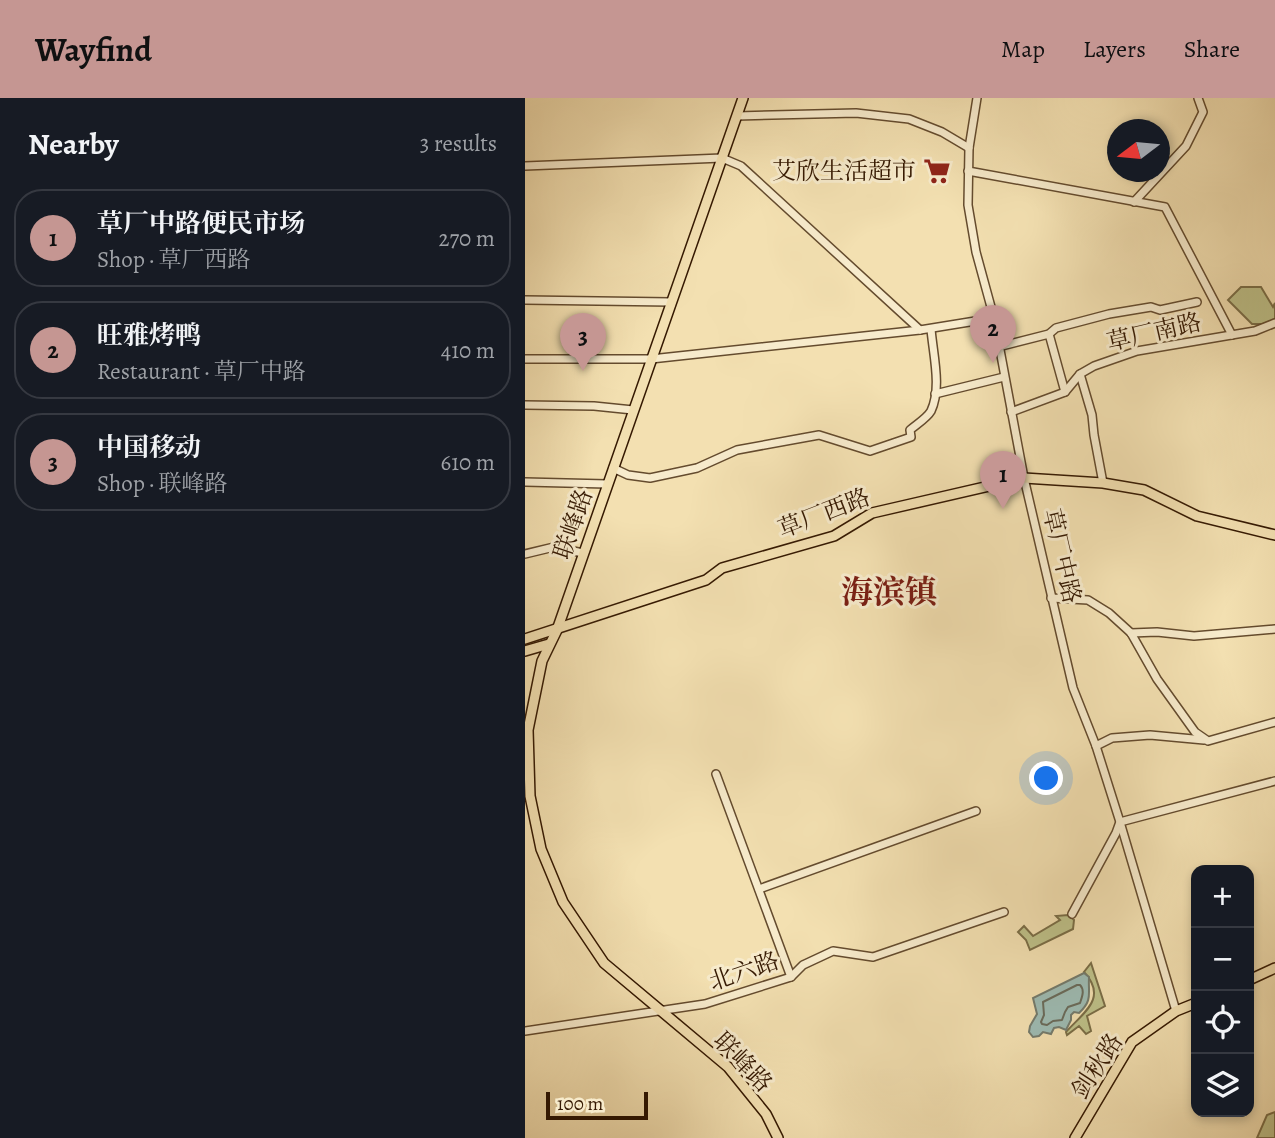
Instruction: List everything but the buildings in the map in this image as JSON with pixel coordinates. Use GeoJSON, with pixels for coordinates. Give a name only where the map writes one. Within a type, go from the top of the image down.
{"type":"FeatureCollection","features":[{"type":"Feature","properties":{"kind":"main road","name":"联峰路"},"geometry":{"type":"LineString","coordinates":[[743,98],[557,630],[542,661],[528,730],[530,796],[541,849],[563,902],[604,963],[728,1067],[766,1114],[778,1138]]}},
{"type":"Feature","properties":{"kind":"main road","name":"草厂西路"},"geometry":{"type":"LineString","coordinates":[[525,639],[706,580],[722,568],[834,536],[872,513],[1024,478],[1103,483],[1144,489],[1197,516],[1275,535]]}},
{"type":"Feature","properties":{"kind":"main road"},"geometry":{"type":"LineString","coordinates":[[525,651],[549,644]]}},
{"type":"Feature","properties":{"kind":"main road"},"geometry":{"type":"LineString","coordinates":[[1254,977],[1275,968]]}},
{"type":"Feature","properties":{"kind":"main road","name":"剑秋路"},"geometry":{"type":"LineString","coordinates":[[1075,1138],[1132,1042],[1177,1011],[1191,1005]]}},
{"type":"Feature","properties":{"kind":"street","name":"草厂中路"},"geometry":{"type":"LineString","coordinates":[[977,98],[969,148],[968,205],[976,252],[994,318],[1024,478],[1073,688],[1096,746],[1177,1011]]}},
{"type":"Feature","properties":{"kind":"street"},"geometry":{"type":"LineString","coordinates":[[1134,202],[1186,146],[1203,112],[1198,98]]}},
{"type":"Feature","properties":{"kind":"street"},"geometry":{"type":"LineString","coordinates":[[737,116],[856,113],[909,119],[942,132],[969,148]]}},
{"type":"Feature","properties":{"kind":"street"},"geometry":{"type":"LineString","coordinates":[[525,166],[722,158],[741,166],[920,330]]}},
{"type":"Feature","properties":{"kind":"street"},"geometry":{"type":"LineString","coordinates":[[968,171],[1165,207],[1233,335]]}},
{"type":"Feature","properties":{"kind":"street"},"geometry":{"type":"LineString","coordinates":[[525,300],[671,302]]}},
{"type":"Feature","properties":{"kind":"street"},"geometry":{"type":"LineString","coordinates":[[998,347],[1109,314],[1151,307],[1160,310],[1197,302]]}},
{"type":"Feature","properties":{"kind":"street"},"geometry":{"type":"LineString","coordinates":[[525,359],[651,359],[931,329],[994,318]]}},
{"type":"Feature","properties":{"kind":"street","name":"草厂南路"},"geometry":{"type":"LineString","coordinates":[[1011,412],[1065,391],[1080,374],[1094,366],[1137,351],[1255,331],[1275,323]]}},
{"type":"Feature","properties":{"kind":"street"},"geometry":{"type":"LineString","coordinates":[[613,468],[628,475],[650,478],[697,468],[737,450],[820,435],[870,450],[911,437],[910,430],[930,413],[935,394],[931,329]]}},
{"type":"Feature","properties":{"kind":"street"},"geometry":{"type":"LineString","coordinates":[[1049,334],[1065,391]]}},
{"type":"Feature","properties":{"kind":"street"},"geometry":{"type":"LineString","coordinates":[[1080,374],[1092,415],[1103,483]]}},
{"type":"Feature","properties":{"kind":"street"},"geometry":{"type":"LineString","coordinates":[[935,394],[1004,377]]}},
{"type":"Feature","properties":{"kind":"street"},"geometry":{"type":"LineString","coordinates":[[525,405],[594,406],[633,410]]}},
{"type":"Feature","properties":{"kind":"street"},"geometry":{"type":"LineString","coordinates":[[525,482],[607,484]]}},
{"type":"Feature","properties":{"kind":"street"},"geometry":{"type":"LineString","coordinates":[[525,554],[554,547],[583,552]]}},
{"type":"Feature","properties":{"kind":"street"},"geometry":{"type":"LineString","coordinates":[[1051,598],[1088,600],[1109,613],[1131,633],[1157,679],[1195,732],[1208,741]]}},
{"type":"Feature","properties":{"kind":"street"},"geometry":{"type":"LineString","coordinates":[[1131,633],[1157,632],[1194,636],[1275,629]]}},
{"type":"Feature","properties":{"kind":"street"},"geometry":{"type":"LineString","coordinates":[[1096,746],[1112,738],[1150,735],[1208,741],[1275,722]]}},
{"type":"Feature","properties":{"kind":"street"},"geometry":{"type":"LineString","coordinates":[[716,774],[792,977]]}},
{"type":"Feature","properties":{"kind":"street"},"geometry":{"type":"LineString","coordinates":[[1072,914],[1120,822],[1275,781]]}},
{"type":"Feature","properties":{"kind":"street"},"geometry":{"type":"LineString","coordinates":[[759,889],[976,811]]}},
{"type":"Feature","properties":{"kind":"street","name":"北六路"},"geometry":{"type":"LineString","coordinates":[[525,1031],[705,1004],[792,977],[803,965],[834,951],[873,957],[1004,912]]}},
{"type":"Feature","properties":{"kind":"green space"},"geometry":{"type":"Polygon","coordinates":[[[1241,287],[1261,287],[1273,307],[1275,303],[1275,319],[1263,324],[1252,324],[1228,300],[1241,287]]]}},
{"type":"Feature","properties":{"kind":"green space"},"geometry":{"type":"Polygon","coordinates":[[[1068,915],[1074,920],[1073,929],[1030,950],[1026,940],[1018,932],[1024,926],[1033,936],[1060,920],[1056,916],[1068,915]]]}},
{"type":"Feature","properties":{"kind":"green space"},"geometry":{"type":"Polygon","coordinates":[[[1091,963],[1105,1006],[1087,1016],[1091,1031],[1086,1034],[1079,1026],[1067,1035],[1066,1032],[1086,1011],[1094,997],[1091,981],[1084,972],[1091,963]]]}},
{"type":"Feature","properties":{"kind":"green space"},"geometry":{"type":"Polygon","coordinates":[[[1275,1112],[1275,1138],[1257,1138],[1267,1115],[1275,1112]]]}},
{"type":"Feature","properties":{"kind":"water"},"geometry":{"type":"Polygon","coordinates":[[[1084,973],[1089,977],[1088,1000],[1079,1013],[1074,1012],[1071,1015],[1066,1030],[1054,1028],[1051,1034],[1043,1032],[1033,1037],[1029,1032],[1030,1026],[1037,1014],[1033,998],[1084,973]]]}},
{"type":"Feature","properties":{"kind":"place","name":"艾欣生活超市"},"geometry":{"type":"Point","coordinates":[937,171]}},
{"type":"Feature","properties":{"kind":"place","name":"旺雅烤鸭"},"geometry":{"type":"Point","coordinates":[993,363]}},
{"type":"Feature","properties":{"kind":"place","name":"中国移动"},"geometry":{"type":"Point","coordinates":[583,371]}},
{"type":"Feature","properties":{"kind":"place","name":"草厂中路便民市场"},"geometry":{"type":"Point","coordinates":[1003,509]}},
{"type":"Feature","properties":{"kind":"district","name":"海滨镇"},"geometry":{"type":"Point","coordinates":[889,592]}}]}
